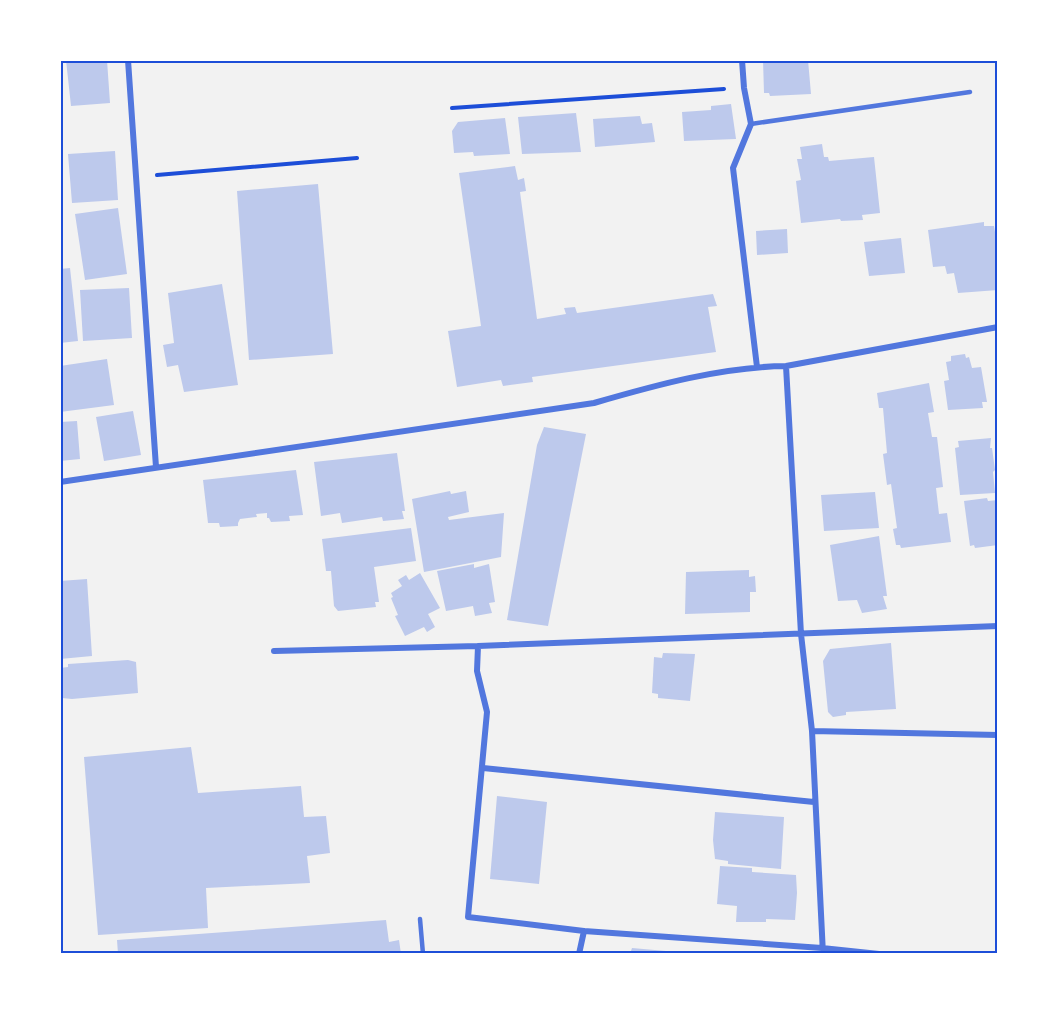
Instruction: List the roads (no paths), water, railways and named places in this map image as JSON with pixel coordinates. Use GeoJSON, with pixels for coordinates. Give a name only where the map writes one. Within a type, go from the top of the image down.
{"type":"FeatureCollection","features":[{"type":"Feature","properties":{"kind":"street"},"geometry":{"type":"LineString","coordinates":[[128,60],[156,467]]}},
{"type":"Feature","properties":{"kind":"street"},"geometry":{"type":"LineString","coordinates":[[742,60],[744,88],[751,124],[733,168],[757,367]]}},
{"type":"Feature","properties":{"kind":"street"},"geometry":{"type":"LineString","coordinates":[[60,482],[594,404],[655,385],[757,367],[786,366],[998,327]]}},
{"type":"Feature","properties":{"kind":"street"},"geometry":{"type":"LineString","coordinates":[[786,366],[801,634],[812,731],[823,951]]}},
{"type":"Feature","properties":{"kind":"street"},"geometry":{"type":"LineString","coordinates":[[274,651],[478,646],[998,626]]}},
{"type":"Feature","properties":{"kind":"street"},"geometry":{"type":"LineString","coordinates":[[478,646],[477,671],[487,712],[468,917],[584,931],[879,954]]}},
{"type":"Feature","properties":{"kind":"street"},"geometry":{"type":"LineString","coordinates":[[812,731],[998,735]]}},
{"type":"Feature","properties":{"kind":"street"},"geometry":{"type":"LineString","coordinates":[[483,768],[814,802]]}},
{"type":"Feature","properties":{"kind":"street"},"geometry":{"type":"LineString","coordinates":[[579,954],[584,931]]}},
{"type":"Feature","properties":{"kind":"lane"},"geometry":{"type":"LineString","coordinates":[[751,124],[970,92]]}},
{"type":"Feature","properties":{"kind":"lane"},"geometry":{"type":"LineString","coordinates":[[420,919],[423,954]]}}]}
